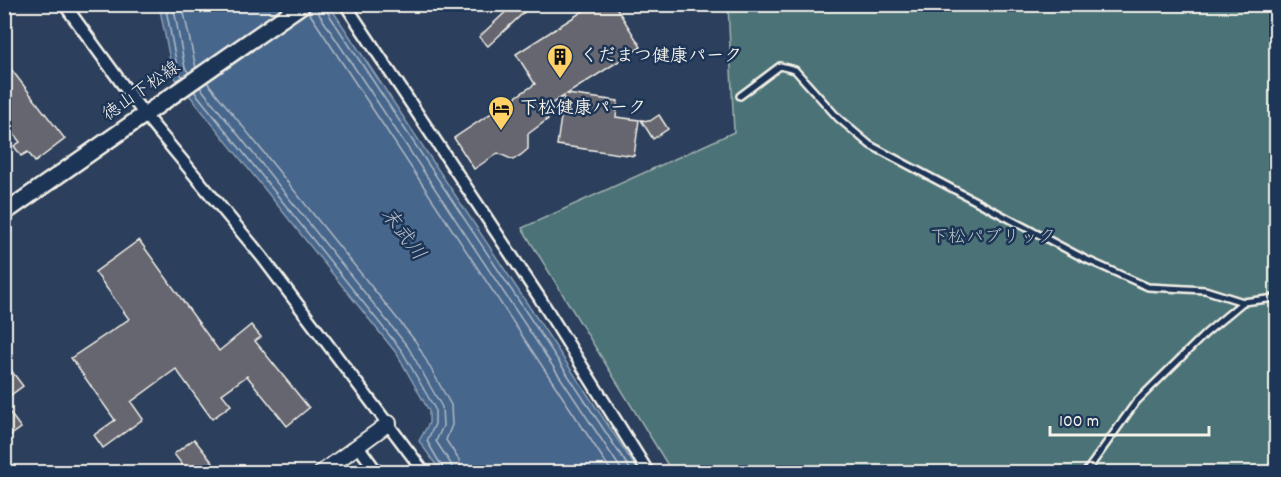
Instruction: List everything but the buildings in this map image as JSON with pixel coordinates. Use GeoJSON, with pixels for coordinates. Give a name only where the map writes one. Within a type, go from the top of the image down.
{"type":"FeatureCollection","features":[{"type":"Feature","properties":{"kind":"main road","name":"徳山下松線"},"geometry":{"type":"LineString","coordinates":[[4,213],[303,4]]}},
{"type":"Feature","properties":{"kind":"street"},"geometry":{"type":"LineString","coordinates":[[64,4],[144,114],[262,258],[424,472]]}},
{"type":"Feature","properties":{"kind":"street"},"geometry":{"type":"LineString","coordinates":[[345,4],[539,297],[648,472]]}},
{"type":"Feature","properties":{"kind":"street"},"geometry":{"type":"LineString","coordinates":[[322,472],[389,423]]}},
{"type":"Feature","properties":{"kind":"street"},"geometry":{"type":"LineString","coordinates":[[358,446],[377,472]]}},
{"type":"Feature","properties":{"kind":"lane"},"geometry":{"type":"LineString","coordinates":[[740,96],[780,66],[788,66],[795,70],[854,134],[870,145],[1023,228],[1148,287],[1205,290],[1243,302],[1276,298]]}},
{"type":"Feature","properties":{"kind":"lane"},"geometry":{"type":"LineString","coordinates":[[1086,472],[1136,402],[1213,327],[1243,302]]}},
{"type":"Feature","properties":{"kind":"green space","name":"下松パブリック"},"geometry":{"type":"Polygon","coordinates":[[[728,5],[1276,5],[1276,457],[1260,472],[672,472],[522,228],[734,132],[728,5]]]}},
{"type":"Feature","properties":{"kind":"water","name":"末武川"},"geometry":{"type":"Polygon","coordinates":[[[159,5],[329,5],[639,472],[441,472],[419,441],[429,423],[429,411],[397,354],[173,75],[159,5]]]}},
{"type":"Feature","properties":{"kind":"place","name":"くだまつ健康パーク"},"geometry":{"type":"Point","coordinates":[560,80]}},
{"type":"Feature","properties":{"kind":"place","name":"下松健康パーク"},"geometry":{"type":"Point","coordinates":[501,132]}}]}
